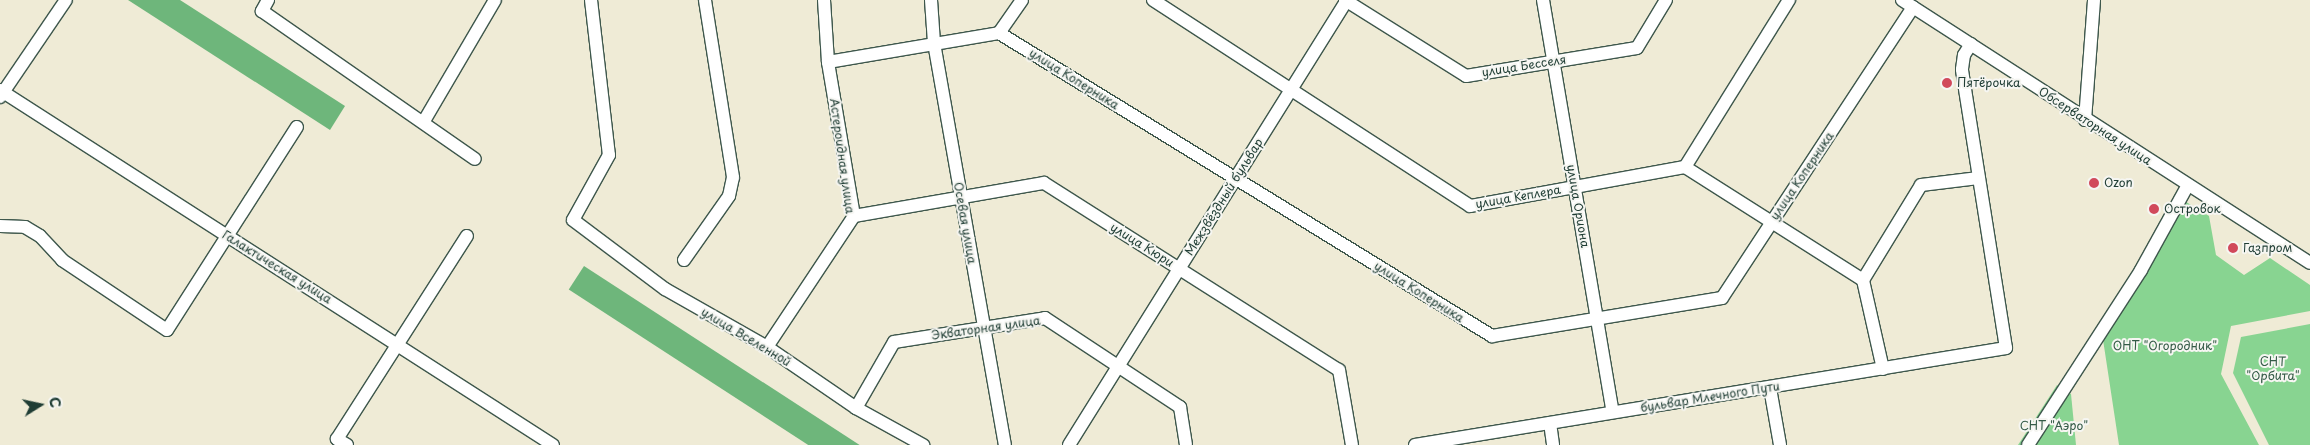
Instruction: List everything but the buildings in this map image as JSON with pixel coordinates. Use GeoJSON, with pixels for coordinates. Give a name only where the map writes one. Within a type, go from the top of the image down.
{"type":"FeatureCollection","features":[{"type":"Feature","properties":{"kind":"street"},"geometry":{"type":"LineString","coordinates":[[1,93],[66,0]]}},
{"type":"Feature","properties":{"kind":"street"},"geometry":{"type":"LineString","coordinates":[[424,121],[495,0]]}},
{"type":"Feature","properties":{"kind":"street","name":"улица Вселенной"},"geometry":{"type":"LineString","coordinates":[[591,0],[609,155],[573,220],[665,288],[767,348],[856,408],[923,445]]}},
{"type":"Feature","properties":{"kind":"street"},"geometry":{"type":"LineString","coordinates":[[684,260],[729,196],[733,177],[706,0]]}},
{"type":"Feature","properties":{"kind":"street","name":"Астероидная улица"},"geometry":{"type":"LineString","coordinates":[[767,348],[854,216],[828,62],[824,0]]}},
{"type":"Feature","properties":{"kind":"street","name":"Осевая улица"},"geometry":{"type":"LineString","coordinates":[[931,0],[934,43],[1005,445]]}},
{"type":"Feature","properties":{"kind":"street"},"geometry":{"type":"LineString","coordinates":[[828,62],[999,33],[1022,0]]}},
{"type":"Feature","properties":{"kind":"street","name":"улица Кеплера"},"geometry":{"type":"LineString","coordinates":[[1153,0],[1470,206],[1684,167]]}},
{"type":"Feature","properties":{"kind":"street","name":"Межзвёздный бульвар"},"geometry":{"type":"LineString","coordinates":[[1069,445],[1346,0]]}},
{"type":"Feature","properties":{"kind":"street","name":"улица Бесселя"},"geometry":{"type":"LineString","coordinates":[[1346,0],[1466,76],[1637,48],[1666,0]]}},
{"type":"Feature","properties":{"kind":"street","name":"улица Ориона"},"geometry":{"type":"LineString","coordinates":[[1543,0],[1613,412]]}},
{"type":"Feature","properties":{"kind":"street"},"geometry":{"type":"LineString","coordinates":[[1789,0],[1684,167],[1863,280]]}},
{"type":"Feature","properties":{"kind":"street","name":"Обсерваторная улица"},"geometry":{"type":"LineString","coordinates":[[1902,0],[2085,120],[2310,263]]}},
{"type":"Feature","properties":{"kind":"street"},"geometry":{"type":"LineString","coordinates":[[2085,120],[2094,0]]}},
{"type":"Feature","properties":{"kind":"street"},"geometry":{"type":"LineString","coordinates":[[265,5],[475,159]]}},
{"type":"Feature","properties":{"kind":"street","name":"улица Коперника"},"geometry":{"type":"LineString","coordinates":[[999,33],[1492,336],[1722,298],[1913,8]]}},
{"type":"Feature","properties":{"kind":"street"},"geometry":{"type":"LineString","coordinates":[[1883,368],[1863,280],[1921,185],[1979,178],[1962,69],[1964,55],[1971,44]]}},
{"type":"Feature","properties":{"kind":"street","name":"Галактическая улица"},"geometry":{"type":"LineString","coordinates":[[1,93],[398,344],[553,445]]}},
{"type":"Feature","properties":{"kind":"street"},"geometry":{"type":"LineString","coordinates":[[0,226],[25,227],[40,236],[62,260],[167,330],[297,127]]}},
{"type":"Feature","properties":{"kind":"street","name":"бульвар Млечного Пути"},"geometry":{"type":"LineString","coordinates":[[1414,445],[2006,348],[1979,178]]}},
{"type":"Feature","properties":{"kind":"street","name":"улица Кюри"},"geometry":{"type":"LineString","coordinates":[[854,216],[1044,183],[1339,370],[1352,445]]}},
{"type":"Feature","properties":{"kind":"street"},"geometry":{"type":"LineString","coordinates":[[2028,445],[2140,270],[2188,185]]}},
{"type":"Feature","properties":{"kind":"street"},"geometry":{"type":"LineString","coordinates":[[342,442],[398,344],[467,236]]}},
{"type":"Feature","properties":{"kind":"street","name":"Экваторная улица"},"geometry":{"type":"LineString","coordinates":[[856,408],[894,342],[1045,318],[1180,407],[1186,445]]}},
{"type":"Feature","properties":{"kind":"street"},"geometry":{"type":"LineString","coordinates":[[1770,388],[1780,445]]}},
{"type":"Feature","properties":{"kind":"street"},"geometry":{"type":"LineString","coordinates":[[1550,423],[1553,445]]}},
{"type":"Feature","properties":{"kind":"green space"},"geometry":{"type":"Polygon","coordinates":[[[128,0],[180,0],[345,106],[330,130],[128,0]]]}},
{"type":"Feature","properties":{"kind":"green space","name":"ОНТ \"Огородник\""},"geometry":{"type":"Polygon","coordinates":[[[2183,200],[2209,216],[2216,255],[2244,275],[2270,258],[2310,285],[2310,311],[2231,326],[2221,374],[2259,445],[2119,445],[2102,333],[2183,200]]]}},
{"type":"Feature","properties":{"kind":"green space"},"geometry":{"type":"Polygon","coordinates":[[[584,266],[860,445],[808,445],[569,289],[584,266]]]}},
{"type":"Feature","properties":{"kind":"green space","name":"СНТ \"Орбита\""},"geometry":{"type":"Polygon","coordinates":[[[2310,324],[2310,445],[2269,445],[2233,373],[2241,337],[2310,324]]]}},
{"type":"Feature","properties":{"kind":"green space","name":"СНТ \"Аэро\""},"geometry":{"type":"Polygon","coordinates":[[[2057,385],[2071,394],[2076,445],[2018,445],[2057,385]]]}},
{"type":"Feature","properties":{"kind":"place","name":"Пятёрочка"},"geometry":{"type":"Point","coordinates":[1947,83]}},
{"type":"Feature","properties":{"kind":"place","name":"Ozon"},"geometry":{"type":"Point","coordinates":[2094,183]}},
{"type":"Feature","properties":{"kind":"place","name":"Островок"},"geometry":{"type":"Point","coordinates":[2154,209]}},
{"type":"Feature","properties":{"kind":"place","name":"Газпром"},"geometry":{"type":"Point","coordinates":[2233,248]}}]}
